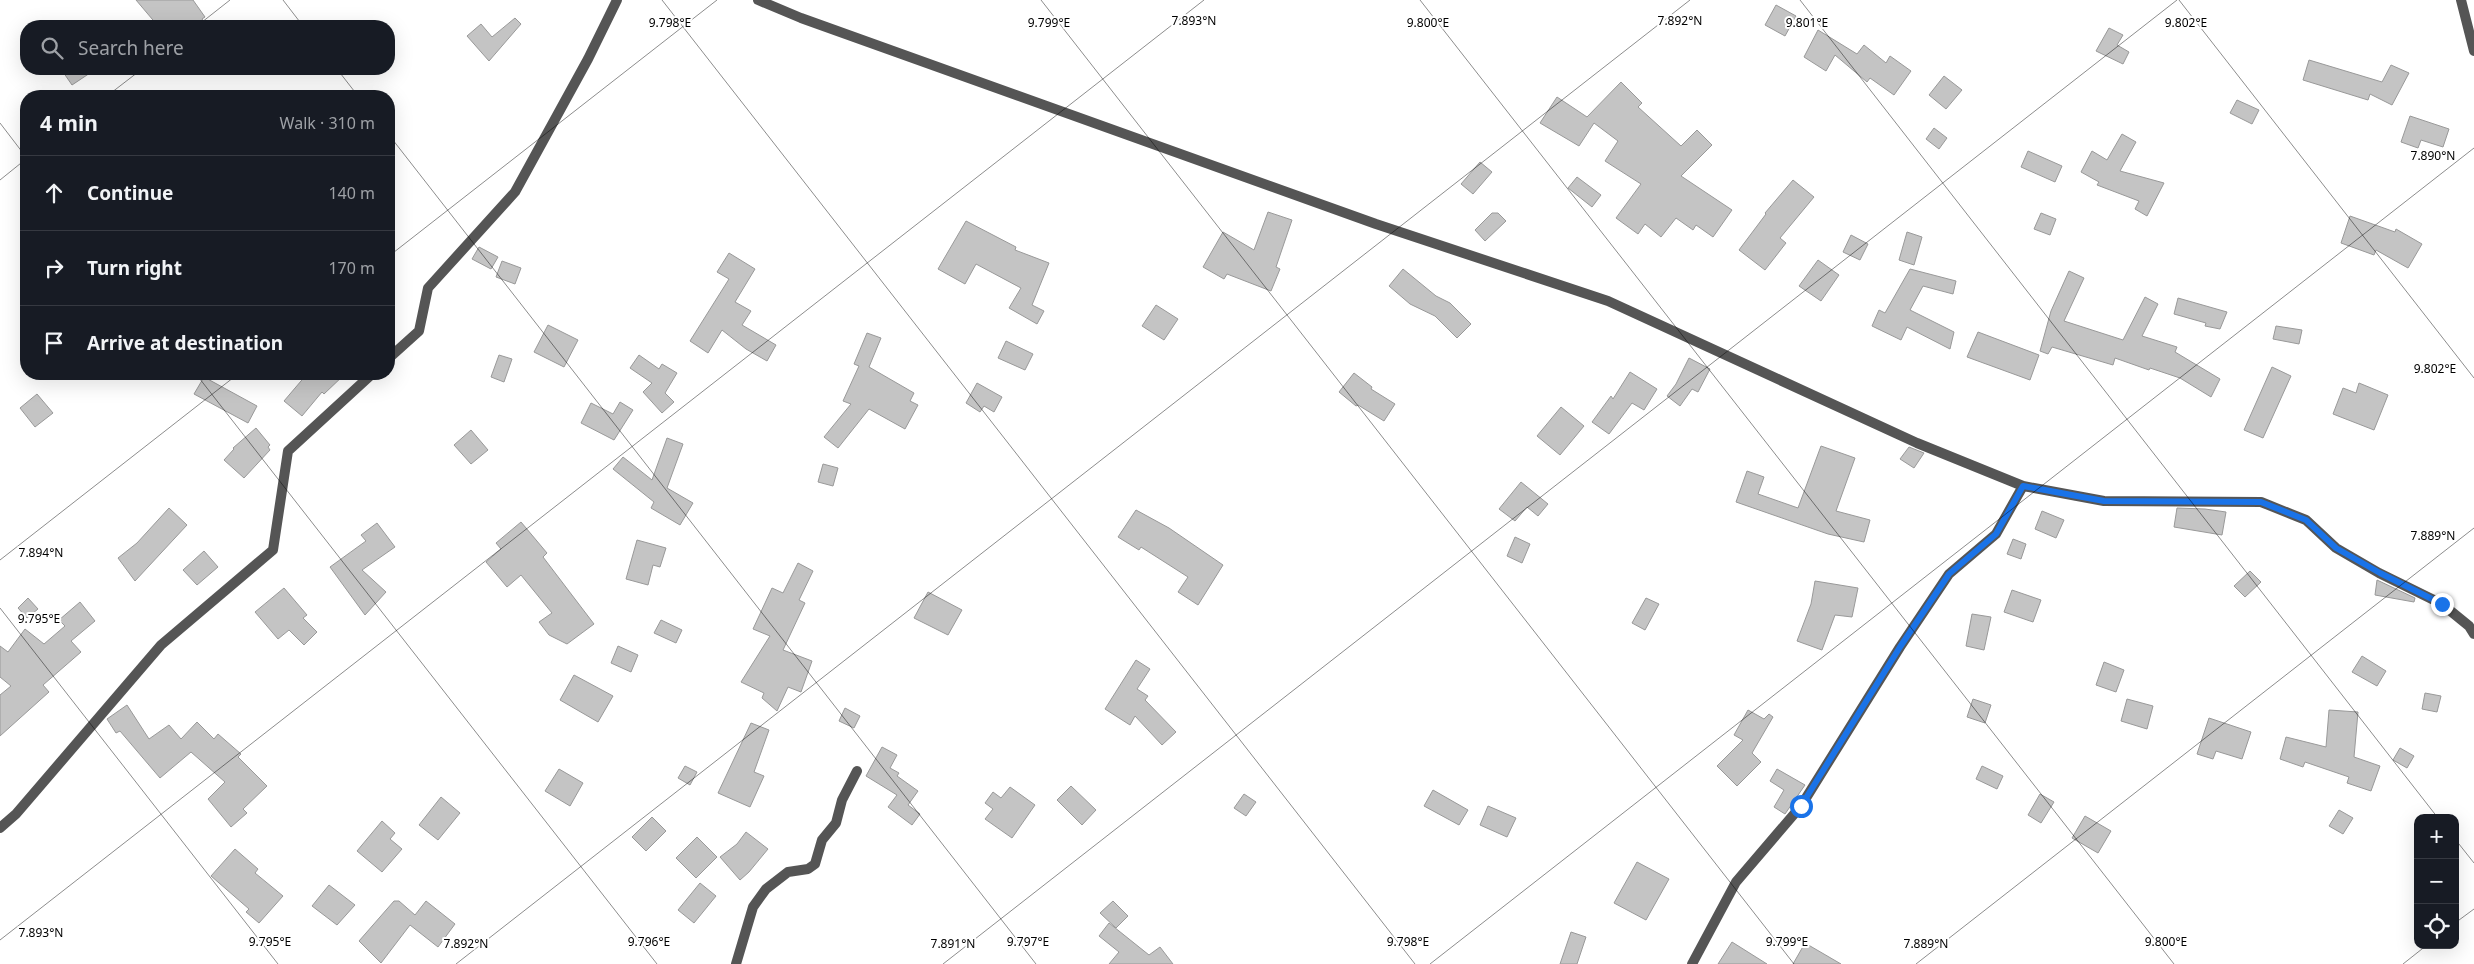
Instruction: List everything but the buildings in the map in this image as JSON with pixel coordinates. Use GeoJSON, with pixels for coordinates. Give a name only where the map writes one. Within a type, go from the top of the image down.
{"type":"FeatureCollection","features":[{"type":"Feature","properties":{"kind":"street"},"geometry":{"type":"LineString","coordinates":[[395,353],[419,331],[428,288],[515,192],[588,59],[617,0]]}},
{"type":"Feature","properties":{"kind":"street"},"geometry":{"type":"LineString","coordinates":[[758,0],[811,22],[1367,220],[1608,301],[1917,443],[2023,486],[2104,501],[2261,502],[2306,520],[2336,548],[2380,573],[2442,604],[2468,626],[2474,634]]}},
{"type":"Feature","properties":{"kind":"street"},"geometry":{"type":"LineString","coordinates":[[2461,0],[2474,51]]}},
{"type":"Feature","properties":{"kind":"street"},"geometry":{"type":"LineString","coordinates":[[0,828],[16,814],[161,645],[274,550],[288,451],[365,380]]}},
{"type":"Feature","properties":{"kind":"street"},"geometry":{"type":"LineString","coordinates":[[1692,964],[1736,882],[1801,806],[1900,647],[1949,574],[1996,534],[2023,486]]}},
{"type":"Feature","properties":{"kind":"street"},"geometry":{"type":"LineString","coordinates":[[736,964],[753,907],[766,889],[788,872],[808,869],[815,864],[822,840],[836,823],[842,800],[857,771]]}},
{"type":"Feature","properties":{"kind":"route"},"geometry":{"type":"LineString","coordinates":[[1801,806],[1900,647],[1949,574],[1996,534],[2023,486],[2104,501],[2261,502],[2306,520],[2336,548],[2380,573],[2442,604]]}}]}
